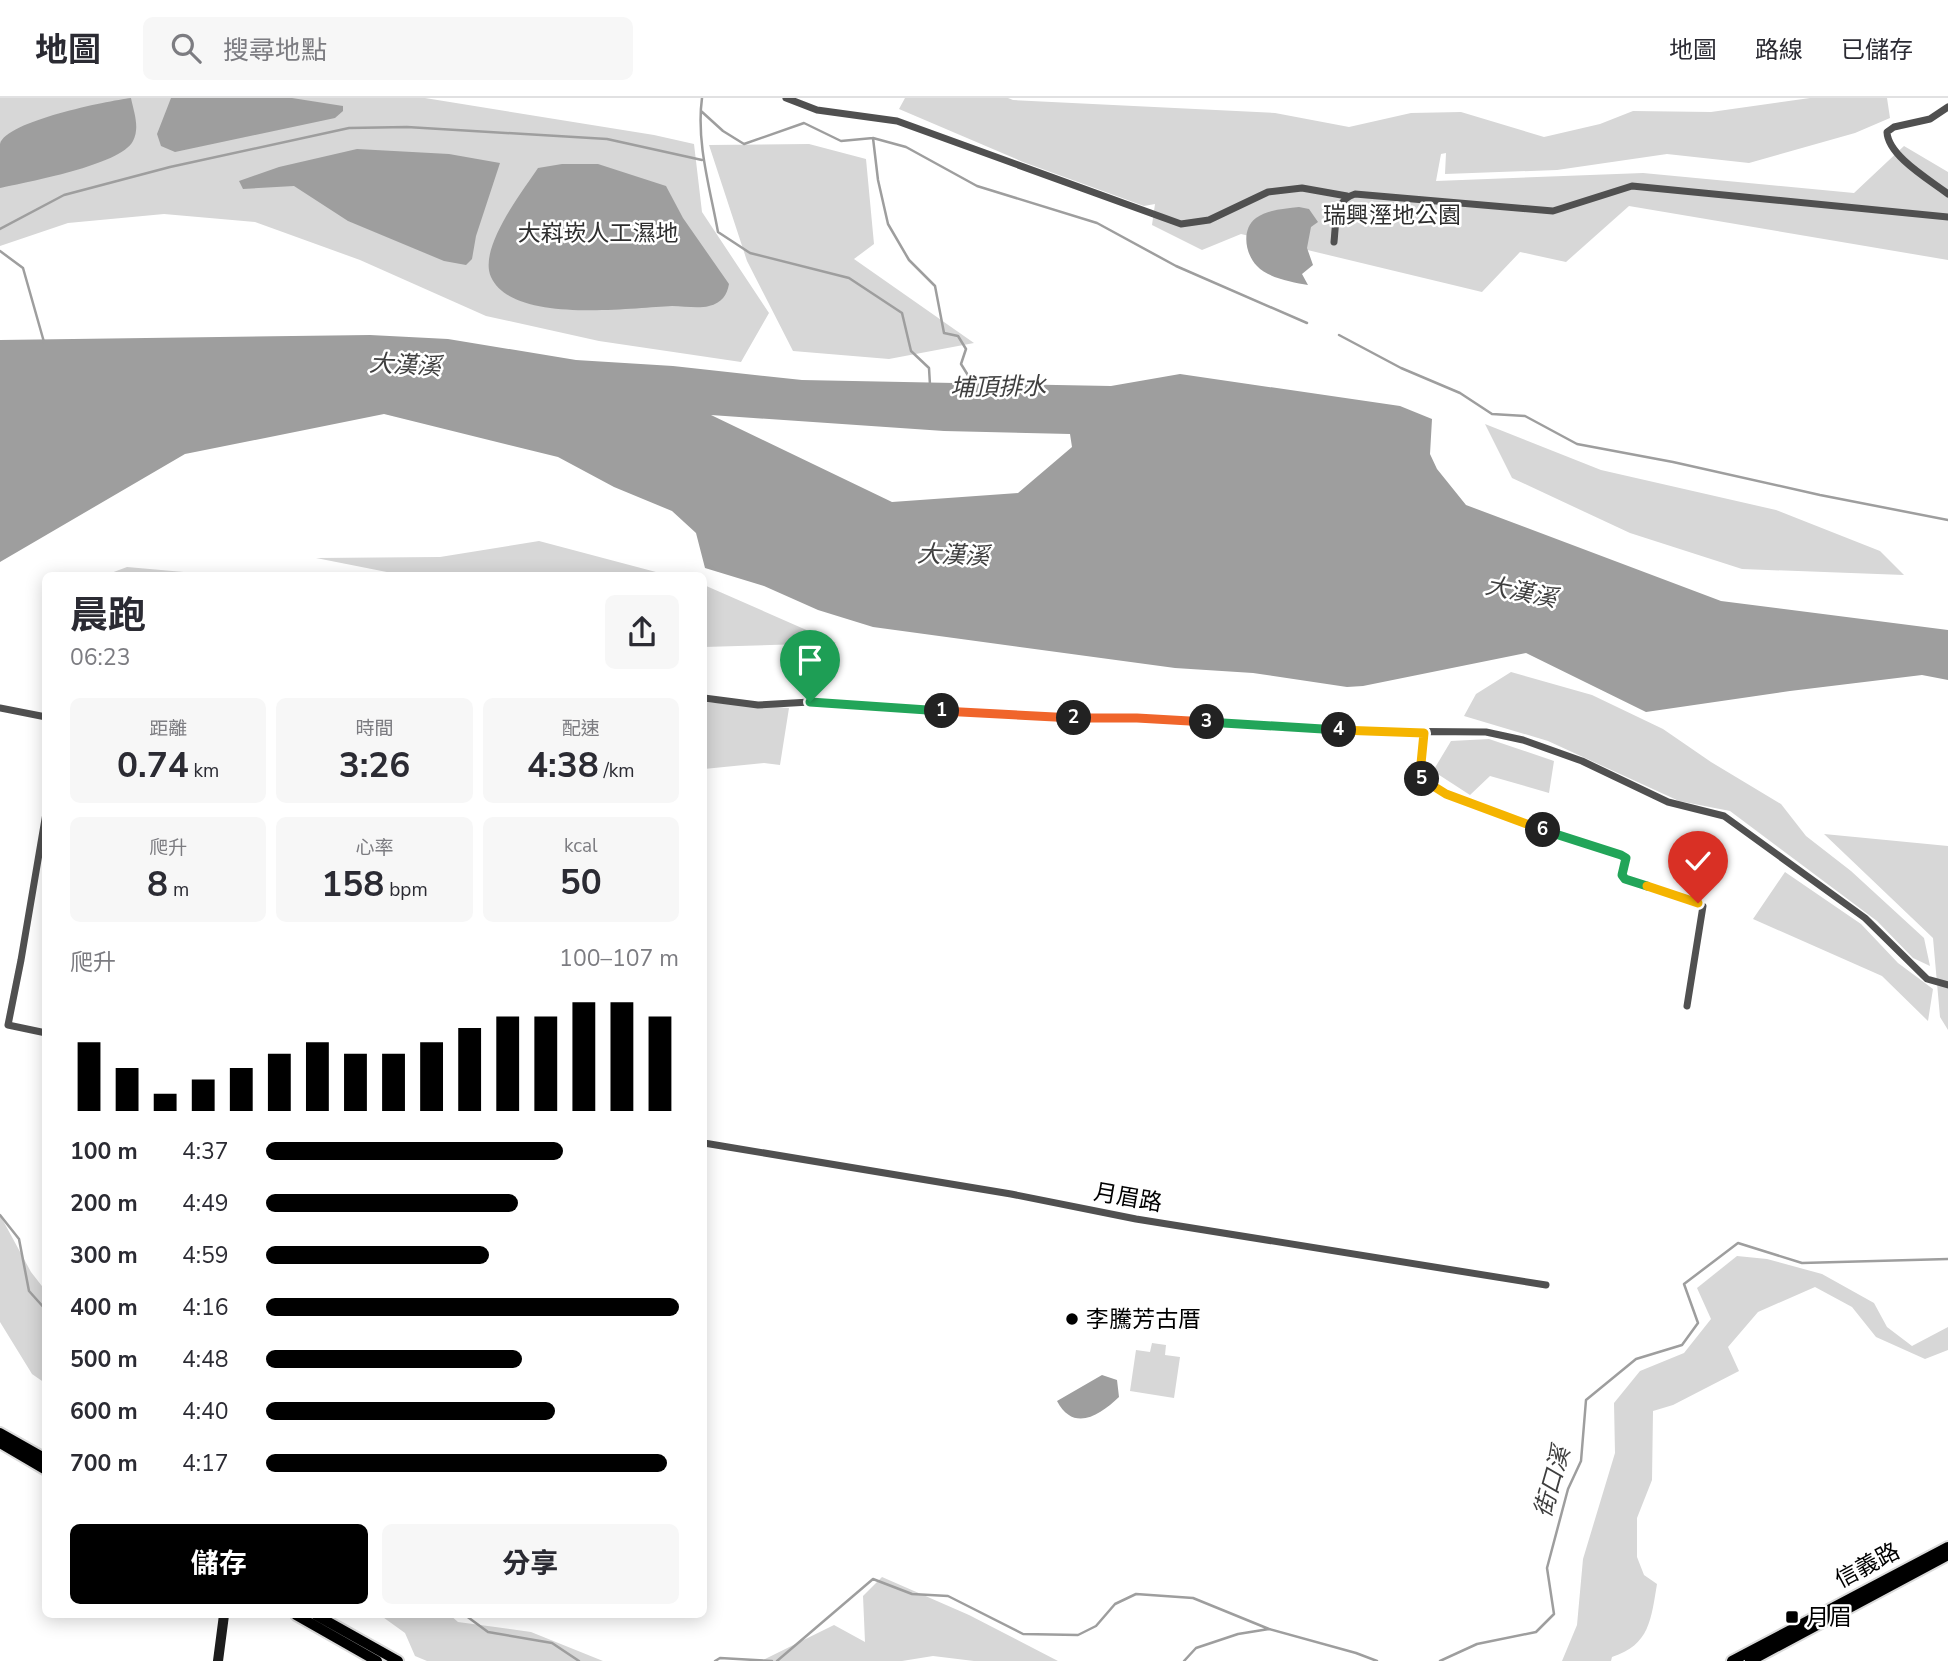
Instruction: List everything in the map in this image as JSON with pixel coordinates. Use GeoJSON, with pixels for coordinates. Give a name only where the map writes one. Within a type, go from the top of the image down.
{"type":"FeatureCollection","features":[{"type":"Feature","properties":{"kind":"main road"},"geometry":{"type":"LineString","coordinates":[[0,1433],[42,1458]]}},
{"type":"Feature","properties":{"kind":"main road"},"geometry":{"type":"LineString","coordinates":[[0,1443],[42,1468]]}},
{"type":"Feature","properties":{"kind":"main road","name":"信義路"},"geometry":{"type":"LineString","coordinates":[[1732,1661],[1948,1547]]}},
{"type":"Feature","properties":{"kind":"main road","name":"信義路"},"geometry":{"type":"LineString","coordinates":[[1750,1661],[1948,1555]]}},
{"type":"Feature","properties":{"kind":"main road"},"geometry":{"type":"LineString","coordinates":[[301,1618],[377,1661]]}},
{"type":"Feature","properties":{"kind":"main road"},"geometry":{"type":"LineString","coordinates":[[321,1618],[398,1661]]}},
{"type":"Feature","properties":{"kind":"street"},"geometry":{"type":"LineString","coordinates":[[786,98],[817,110],[897,121],[1181,224],[1209,220],[1268,192],[1302,188],[1347,196],[1355,194],[1553,211],[1632,186],[1948,217]]}},
{"type":"Feature","properties":{"kind":"street"},"geometry":{"type":"LineString","coordinates":[[1948,107],[1930,119],[1894,127],[1887,132],[1887,139],[1898,156],[1948,194]]}},
{"type":"Feature","properties":{"kind":"street"},"geometry":{"type":"LineString","coordinates":[[1334,242],[1338,210],[1340,203],[1347,196]]}},
{"type":"Feature","properties":{"kind":"street"},"geometry":{"type":"LineString","coordinates":[[707,698],[758,705],[810,702],[1088,719],[1137,718],[1424,733],[1486,732],[1523,740],[1582,761],[1668,802],[1724,816],[1865,918],[1927,979],[1948,985]]}},
{"type":"Feature","properties":{"kind":"street"},"geometry":{"type":"LineString","coordinates":[[0,708],[42,716]]}},
{"type":"Feature","properties":{"kind":"street"},"geometry":{"type":"LineString","coordinates":[[1424,733],[1420,774],[1423,781],[1429,785],[1506,818],[1621,855],[1626,858],[1622,875],[1625,879],[1703,906],[1687,1006]]}},
{"type":"Feature","properties":{"kind":"street"},"geometry":{"type":"LineString","coordinates":[[42,837],[8,1025],[42,1031]]}},
{"type":"Feature","properties":{"kind":"street","name":"月眉路"},"geometry":{"type":"LineString","coordinates":[[707,1143],[1011,1194],[1136,1219],[1546,1285]]}},
{"type":"Feature","properties":{"kind":"street"},"geometry":{"type":"LineString","coordinates":[[218,1661],[224,1618]]}},
{"type":"Feature","properties":{"kind":"green space","name":"大嵙崁人工濕地"},"geometry":{"type":"Polygon","coordinates":[[[0,98],[425,98],[654,135],[694,144],[702,212],[769,313],[741,362],[599,341],[486,316],[360,260],[255,222],[164,214],[68,223],[0,246],[0,98]]]}},
{"type":"Feature","properties":{"kind":"green space","name":"瑞興溼地公園"},"geometry":{"type":"Polygon","coordinates":[[[905,98],[1008,98],[1275,113],[1349,127],[1411,113],[1461,112],[1544,137],[1600,124],[1633,111],[1711,112],[1810,98],[1887,98],[1890,118],[1855,133],[1749,163],[1667,154],[1557,170],[1445,174],[1446,153],[1441,154],[1436,181],[1643,173],[1854,193],[1904,146],[1948,172],[1948,260],[1629,206],[1566,262],[1520,252],[1482,292],[1241,234],[1202,250],[1152,225],[1155,204],[1144,206],[1023,162],[899,109],[905,98]]]}},
{"type":"Feature","properties":{"kind":"green space"},"geometry":{"type":"Polygon","coordinates":[[[809,144],[866,159],[874,244],[854,259],[974,343],[889,359],[793,351],[747,261],[709,145],[809,144]]]}},
{"type":"Feature","properties":{"kind":"green space"},"geometry":{"type":"Polygon","coordinates":[[[1485,424],[1601,470],[1776,510],[1880,551],[1904,575],[1742,569],[1630,533],[1512,478],[1485,424]]]}},
{"type":"Feature","properties":{"kind":"green space"},"geometry":{"type":"Polygon","coordinates":[[[539,541],[656,572],[387,572],[316,558],[440,557],[539,541]]]}},
{"type":"Feature","properties":{"kind":"green space"},"geometry":{"type":"Polygon","coordinates":[[[127,567],[184,572],[114,572],[127,567]]]}},
{"type":"Feature","properties":{"kind":"green space"},"geometry":{"type":"Polygon","coordinates":[[[707,586],[836,643],[707,647],[707,586]]]}},
{"type":"Feature","properties":{"kind":"green space"},"geometry":{"type":"Polygon","coordinates":[[[1511,672],[1592,695],[1663,729],[1711,762],[1781,804],[1806,836],[1851,871],[1924,938],[1930,966],[1913,958],[1877,921],[1730,811],[1679,801],[1548,741],[1464,716],[1476,694],[1511,672]]]}},
{"type":"Feature","properties":{"kind":"green space"},"geometry":{"type":"Polygon","coordinates":[[[707,702],[789,708],[780,765],[764,763],[707,769],[707,702]]]}},
{"type":"Feature","properties":{"kind":"green space"},"geometry":{"type":"Polygon","coordinates":[[[1489,739],[1554,761],[1549,793],[1490,776],[1470,795],[1433,771],[1451,741],[1489,739]]]}},
{"type":"Feature","properties":{"kind":"green space"},"geometry":{"type":"Polygon","coordinates":[[[1824,834],[1948,846],[1948,1030],[1940,1017],[1933,938],[1824,834]]]}},
{"type":"Feature","properties":{"kind":"green space"},"geometry":{"type":"Polygon","coordinates":[[[1785,872],[1861,924],[1898,963],[1933,989],[1928,1021],[1882,976],[1753,919],[1785,872]]]}},
{"type":"Feature","properties":{"kind":"green space"},"geometry":{"type":"Polygon","coordinates":[[[0,1215],[31,1272],[42,1286],[42,1381],[32,1374],[0,1322],[0,1215]]]}},
{"type":"Feature","properties":{"kind":"green space"},"geometry":{"type":"Polygon","coordinates":[[[1737,1256],[1767,1259],[1822,1274],[1874,1303],[1887,1327],[1912,1346],[1948,1327],[1948,1350],[1925,1359],[1876,1337],[1852,1307],[1815,1287],[1758,1312],[1728,1347],[1739,1371],[1673,1405],[1653,1411],[1652,1480],[1637,1518],[1637,1557],[1644,1575],[1657,1584],[1650,1619],[1641,1638],[1625,1652],[1612,1657],[1611,1661],[1562,1661],[1577,1625],[1583,1559],[1615,1453],[1614,1403],[1640,1371],[1684,1353],[1711,1319],[1697,1288],[1737,1256]]]}},
{"type":"Feature","properties":{"kind":"green space"},"geometry":{"type":"Polygon","coordinates":[[[1152,1343],[1166,1345],[1165,1355],[1180,1357],[1174,1398],[1130,1391],[1136,1350],[1150,1352],[1152,1343]]]}},
{"type":"Feature","properties":{"kind":"green space"},"geometry":{"type":"Polygon","coordinates":[[[882,1577],[969,1615],[1058,1661],[974,1661],[933,1656],[902,1661],[761,1661],[834,1625],[865,1642],[863,1596],[882,1577]]]}},
{"type":"Feature","properties":{"kind":"green space"},"geometry":{"type":"Polygon","coordinates":[[[384,1618],[453,1618],[458,1622],[531,1632],[603,1661],[427,1661],[415,1656],[405,1633],[384,1618]]]}},
{"type":"Feature","properties":{"kind":"water"},"geometry":{"type":"Polygon","coordinates":[[[131,98],[136,130],[133,141],[125,150],[93,165],[0,188],[0,144],[6,136],[38,120],[131,98]]]}},
{"type":"Feature","properties":{"kind":"water"},"geometry":{"type":"Polygon","coordinates":[[[171,98],[292,98],[343,106],[343,111],[335,118],[175,152],[161,146],[157,134],[171,98]]]}},
{"type":"Feature","properties":{"kind":"water"},"geometry":{"type":"Polygon","coordinates":[[[357,149],[449,154],[500,163],[476,236],[472,259],[466,265],[444,261],[348,221],[294,186],[243,189],[239,181],[279,167],[357,149]]]}},
{"type":"Feature","properties":{"kind":"water"},"geometry":{"type":"Polygon","coordinates":[[[562,164],[598,164],[666,186],[683,218],[729,284],[723,298],[714,305],[700,307],[573,310],[522,302],[503,292],[491,277],[489,265],[496,236],[538,168],[562,164]]]}},
{"type":"Feature","properties":{"kind":"water"},"geometry":{"type":"Polygon","coordinates":[[[1299,207],[1309,209],[1318,222],[1311,227],[1307,248],[1313,265],[1302,274],[1308,285],[1267,274],[1253,261],[1246,242],[1248,228],[1256,218],[1271,211],[1299,207]]]}},
{"type":"Feature","properties":{"kind":"water","name":"大漢溪"},"geometry":{"type":"Polygon","coordinates":[[[370,335],[448,339],[576,360],[673,366],[802,380],[1111,386],[1180,374],[1400,406],[1432,419],[1430,454],[1437,469],[1466,505],[1721,601],[1948,630],[1948,680],[1922,675],[1646,712],[1526,653],[1347,687],[1253,673],[1175,668],[873,627],[818,610],[764,586],[705,568],[696,533],[672,511],[614,487],[558,457],[384,414],[185,454],[0,562],[0,340],[370,335]],[[711,415],[892,502],[1018,493],[1072,447],[1070,434],[944,431],[711,415]]]}},
{"type":"Feature","properties":{"kind":"water"},"geometry":{"type":"Polygon","coordinates":[[[1102,1375],[1117,1380],[1119,1397],[1104,1410],[1087,1418],[1079,1419],[1064,1411],[1057,1401],[1102,1375]]]}},
{"type":"Feature","properties":{"kind":"waterway","name":"埔頂排水"},"geometry":{"type":"LineString","coordinates":[[702,98],[702,148],[718,232],[750,253],[849,278],[902,313],[911,351],[929,368],[930,385]]}},
{"type":"Feature","properties":{"kind":"waterway"},"geometry":{"type":"LineString","coordinates":[[701,111],[723,131],[744,144],[804,123],[841,141],[873,138],[906,147],[977,186],[1097,223],[1176,266],[1307,323]]}},
{"type":"Feature","properties":{"kind":"waterway"},"geometry":{"type":"LineString","coordinates":[[0,229],[64,195],[170,167],[349,128],[407,127],[607,139],[702,160]]}},
{"type":"Feature","properties":{"kind":"waterway"},"geometry":{"type":"LineString","coordinates":[[873,138],[878,180],[888,224],[909,260],[935,286],[944,333],[958,336],[966,349],[961,364],[974,385]]}},
{"type":"Feature","properties":{"kind":"waterway"},"geometry":{"type":"LineString","coordinates":[[0,251],[23,268],[44,342]]}},
{"type":"Feature","properties":{"kind":"waterway"},"geometry":{"type":"LineString","coordinates":[[1339,335],[1401,368],[1460,393],[1492,414],[1525,416],[1577,444],[1948,520]]}},
{"type":"Feature","properties":{"kind":"waterway"},"geometry":{"type":"LineString","coordinates":[[0,1215],[19,1239],[29,1291],[42,1306]]}},
{"type":"Feature","properties":{"kind":"waterway","name":"街口溪"},"geometry":{"type":"LineString","coordinates":[[1440,1661],[1477,1644],[1536,1632],[1554,1614],[1547,1568],[1568,1489],[1581,1461],[1586,1400],[1636,1359],[1682,1345],[1698,1323],[1684,1284],[1738,1243],[1802,1263],[1948,1259]]}},
{"type":"Feature","properties":{"kind":"waterway"},"geometry":{"type":"LineString","coordinates":[[777,1661],[873,1579],[912,1594],[948,1596],[1023,1634],[1078,1635],[1096,1626],[1115,1604],[1136,1594],[1193,1598],[1269,1629]]}},
{"type":"Feature","properties":{"kind":"waterway"},"geometry":{"type":"LineString","coordinates":[[469,1618],[488,1632],[552,1643],[579,1661]]}},
{"type":"Feature","properties":{"kind":"waterway","name":"街口溪"},"geometry":{"type":"LineString","coordinates":[[1184,1661],[1196,1648],[1238,1634],[1269,1629],[1377,1661]]}},
{"type":"Feature","properties":{"kind":"waterway"},"geometry":{"type":"LineString","coordinates":[[715,1661],[720,1658],[772,1661]]}},
{"type":"Feature","properties":{"kind":"place","name":"李騰芳古厝"},"geometry":{"type":"Point","coordinates":[1072,1319]}},
{"type":"Feature","properties":{"kind":"place","name":"月眉"},"geometry":{"type":"Point","coordinates":[1792,1617]}},
{"type":"Feature","properties":{"kind":"route"},"geometry":{"type":"LineString","coordinates":[[810,702],[1088,719],[1137,718],[1424,733],[1420,774],[1423,781],[1429,785],[1506,818],[1621,855],[1626,858],[1622,875],[1625,879],[1698,903]]}}]}
